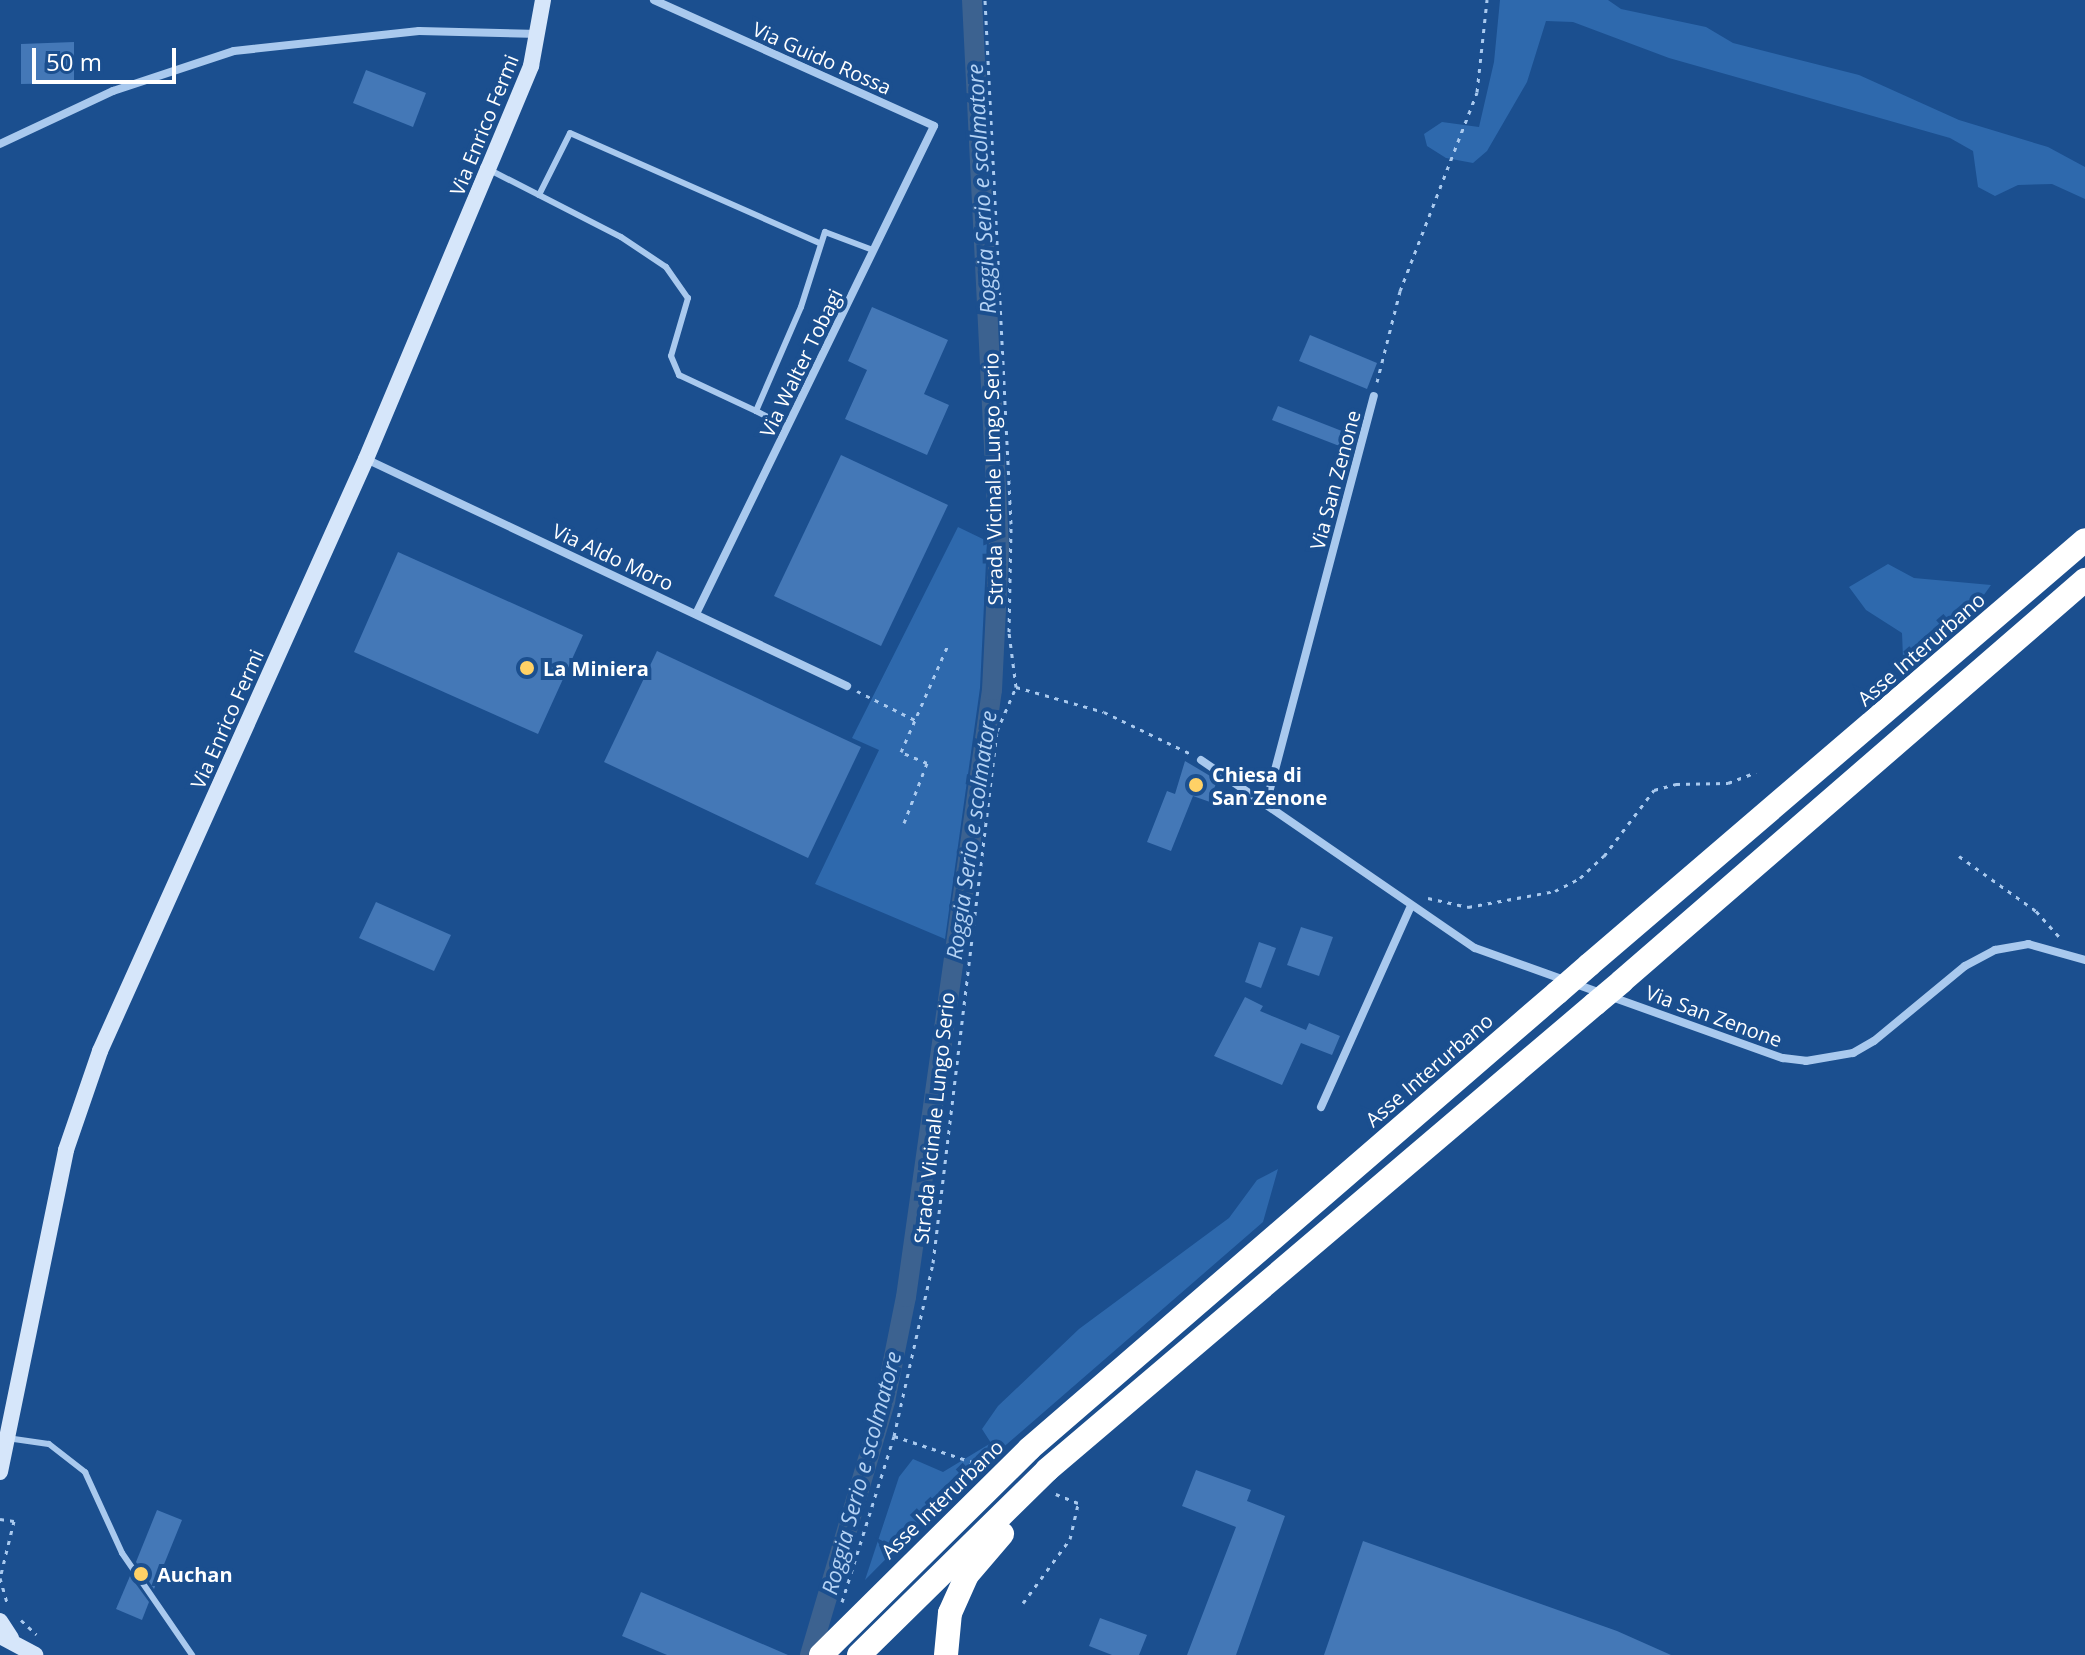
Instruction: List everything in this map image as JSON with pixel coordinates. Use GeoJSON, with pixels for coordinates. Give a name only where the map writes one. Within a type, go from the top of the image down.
{"type":"FeatureCollection","features":[{"type":"Feature","properties":{"kind":"highway","name":"Asse Interurbano"},"geometry":{"type":"LineString","coordinates":[[821,1655],[1029,1449],[2085,540]]}},
{"type":"Feature","properties":{"kind":"highway"},"geometry":{"type":"LineString","coordinates":[[859,1655],[1047,1470],[1622,981],[2085,580]]}},
{"type":"Feature","properties":{"kind":"highway"},"geometry":{"type":"LineString","coordinates":[[946,1655],[950,1613],[967,1575],[1047,1470]]}},
{"type":"Feature","properties":{"kind":"street","name":"Via Enrico Fermi"},"geometry":{"type":"LineString","coordinates":[[0,1472],[66,1150],[100,1051],[366,459],[488,169],[540,34],[543,0]]}},
{"type":"Feature","properties":{"kind":"street","name":"Via Guido Rossa"},"geometry":{"type":"LineString","coordinates":[[654,0],[934,126]]}},
{"type":"Feature","properties":{"kind":"street"},"geometry":{"type":"LineString","coordinates":[[0,144],[138,81],[234,51],[406,32],[540,34]]}},
{"type":"Feature","properties":{"kind":"street","name":"Via Walter Tobagi"},"geometry":{"type":"LineString","coordinates":[[696,614],[934,126]]}},
{"type":"Feature","properties":{"kind":"street","name":"Via San Zenone"},"geometry":{"type":"LineString","coordinates":[[1266,804],[1374,396]]}},
{"type":"Feature","properties":{"kind":"street","name":"Via Aldo Moro"},"geometry":{"type":"LineString","coordinates":[[366,459],[847,686]]}},
{"type":"Feature","properties":{"kind":"street","name":"Via San Zenone"},"geometry":{"type":"LineString","coordinates":[[1201,760],[1410,908],[1488,953],[1806,1061],[1853,1053],[1874,1041],[1965,966],[1995,950],[2028,944],[2074,953],[2085,960]]}},
{"type":"Feature","properties":{"kind":"street"},"geometry":{"type":"LineString","coordinates":[[1321,1107],[1410,908]]}},
{"type":"Feature","properties":{"kind":"street"},"geometry":{"type":"LineString","coordinates":[[0,1621],[6,1637],[35,1655]]}},
{"type":"Feature","properties":{"kind":"lane"},"geometry":{"type":"LineString","coordinates":[[539,195],[570,133],[819,243]]}},
{"type":"Feature","properties":{"kind":"lane"},"geometry":{"type":"LineString","coordinates":[[488,169],[621,237],[673,273],[688,298],[671,356],[679,375],[787,427]]}},
{"type":"Feature","properties":{"kind":"lane"},"geometry":{"type":"LineString","coordinates":[[756,411],[801,307],[825,232],[873,250]]}},
{"type":"Feature","properties":{"kind":"lane"},"geometry":{"type":"LineString","coordinates":[[7,1438],[49,1444],[85,1472],[122,1553],[192,1655]]}},
{"type":"Feature","properties":{"kind":"path","name":"Strada Vicinale Lungo Serio"},"geometry":{"type":"LineString","coordinates":[[839,1611],[894,1436],[933,1263],[995,746],[1016,687],[1009,632],[1011,524],[985,0]]}},
{"type":"Feature","properties":{"kind":"path"},"geometry":{"type":"LineString","coordinates":[[1374,396],[1400,291],[1477,92],[1487,0]]}},
{"type":"Feature","properties":{"kind":"path"},"geometry":{"type":"LineString","coordinates":[[904,823],[927,763],[901,752],[947,647]]}},
{"type":"Feature","properties":{"kind":"path"},"geometry":{"type":"LineString","coordinates":[[847,686],[915,720]]}},
{"type":"Feature","properties":{"kind":"path"},"geometry":{"type":"LineString","coordinates":[[1016,687],[1104,712],[1201,760]]}},
{"type":"Feature","properties":{"kind":"path"},"geometry":{"type":"LineString","coordinates":[[1389,893],[1468,907],[1555,891],[1580,878],[1604,856],[1654,790],[1676,784],[1728,783],[1756,772]]}},
{"type":"Feature","properties":{"kind":"path"},"geometry":{"type":"LineString","coordinates":[[1959,856],[2036,911],[2074,953]]}},
{"type":"Feature","properties":{"kind":"path"},"geometry":{"type":"LineString","coordinates":[[0,1519],[14,1521],[1,1595],[38,1637]]}},
{"type":"Feature","properties":{"kind":"shaded area"},"geometry":{"type":"Polygon","coordinates":[[[1500,0],[1608,0],[1621,9],[1706,27],[1733,43],[1859,75],[1959,120],[2048,147],[2085,167],[2085,199],[2052,184],[2018,185],[1995,196],[1978,187],[1973,151],[1950,138],[1669,58],[1573,22],[1546,21],[1527,82],[1487,151],[1473,163],[1446,158],[1427,146],[1424,134],[1442,122],[1479,127],[1494,62],[1500,0]]]}},
{"type":"Feature","properties":{"kind":"shaded area"},"geometry":{"type":"Polygon","coordinates":[[[958,527],[987,541],[980,688],[945,939],[815,884],[879,750],[852,738],[958,527]]]}},
{"type":"Feature","properties":{"kind":"shaded area"},"geometry":{"type":"Polygon","coordinates":[[[1888,564],[1914,578],[1991,585],[1981,599],[1903,658],[1902,633],[1866,610],[1849,587],[1888,564]]]}},
{"type":"Feature","properties":{"kind":"shaded area"},"geometry":{"type":"Polygon","coordinates":[[[1278,1169],[1263,1222],[954,1490],[865,1580],[899,1477],[913,1459],[943,1472],[991,1443],[982,1429],[998,1406],[1079,1329],[1229,1218],[1257,1180],[1278,1169]]]}},
{"type":"Feature","properties":{"kind":"building"},"geometry":{"type":"Polygon","coordinates":[[[74,42],[74,83],[21,84],[21,44],[74,42]]]}},
{"type":"Feature","properties":{"kind":"building"},"geometry":{"type":"Polygon","coordinates":[[[366,70],[426,93],[413,127],[353,103],[366,70]]]}},
{"type":"Feature","properties":{"kind":"building"},"geometry":{"type":"Polygon","coordinates":[[[872,307],[948,340],[924,394],[949,405],[927,455],[845,419],[867,370],[848,361],[872,307]]]}},
{"type":"Feature","properties":{"kind":"building"},"geometry":{"type":"Polygon","coordinates":[[[1310,335],[1377,363],[1367,389],[1299,361],[1310,335]]]}},
{"type":"Feature","properties":{"kind":"building"},"geometry":{"type":"Polygon","coordinates":[[[1278,406],[1347,433],[1342,447],[1272,420],[1278,406]]]}},
{"type":"Feature","properties":{"kind":"building"},"geometry":{"type":"Polygon","coordinates":[[[841,455],[948,505],[881,646],[774,596],[841,455]]]}},
{"type":"Feature","properties":{"kind":"building"},"geometry":{"type":"Polygon","coordinates":[[[398,552],[583,635],[538,734],[354,652],[398,552]]]}},
{"type":"Feature","properties":{"kind":"building"},"geometry":{"type":"Polygon","coordinates":[[[657,651],[861,747],[808,858],[604,762],[657,651]]]}},
{"type":"Feature","properties":{"kind":"building"},"geometry":{"type":"Polygon","coordinates":[[[1185,761],[1217,780],[1210,802],[1193,796],[1171,851],[1147,842],[1167,791],[1175,794],[1185,761]]]}},
{"type":"Feature","properties":{"kind":"building"},"geometry":{"type":"Polygon","coordinates":[[[376,902],[451,935],[434,971],[359,938],[376,902]]]}},
{"type":"Feature","properties":{"kind":"building"},"geometry":{"type":"Polygon","coordinates":[[[1301,927],[1333,937],[1319,976],[1287,965],[1301,927]]]}},
{"type":"Feature","properties":{"kind":"building"},"geometry":{"type":"Polygon","coordinates":[[[1259,942],[1276,948],[1261,988],[1245,982],[1259,942]]]}},
{"type":"Feature","properties":{"kind":"building"},"geometry":{"type":"Polygon","coordinates":[[[1245,997],[1263,1006],[1260,1011],[1306,1030],[1309,1023],[1340,1036],[1332,1055],[1301,1043],[1282,1085],[1214,1056],[1245,997]]]}},
{"type":"Feature","properties":{"kind":"building"},"geometry":{"type":"Polygon","coordinates":[[[1196,1470],[1251,1490],[1247,1501],[1285,1516],[1236,1655],[1187,1655],[1236,1527],[1182,1506],[1196,1470]]]}},
{"type":"Feature","properties":{"kind":"building"},"geometry":{"type":"Polygon","coordinates":[[[157,1510],[182,1520],[154,1589],[136,1562],[157,1510]]]}},
{"type":"Feature","properties":{"kind":"building"},"geometry":{"type":"Polygon","coordinates":[[[1363,1541],[1617,1631],[1671,1655],[1324,1655],[1363,1541]]]}},
{"type":"Feature","properties":{"kind":"building"},"geometry":{"type":"Polygon","coordinates":[[[130,1576],[149,1602],[142,1620],[116,1609],[130,1576]]]}},
{"type":"Feature","properties":{"kind":"building"},"geometry":{"type":"Polygon","coordinates":[[[641,1592],[788,1655],[667,1655],[622,1636],[641,1592]]]}},
{"type":"Feature","properties":{"kind":"building"},"geometry":{"type":"Polygon","coordinates":[[[1100,1618],[1147,1635],[1139,1655],[1112,1655],[1089,1646],[1100,1618]]]}},
{"type":"Feature","properties":{"kind":"waterway","name":"Roggia Serio e scolmatore"},"geometry":{"type":"LineString","coordinates":[[810,1655],[885,1401],[906,1297],[992,690],[999,548],[972,0]]}},
{"type":"Feature","properties":{"kind":"place","name":"La Miniera"},"geometry":{"type":"Point","coordinates":[527,668]}},
{"type":"Feature","properties":{"kind":"place","name":"Chiesa di San Zenone"},"geometry":{"type":"Point","coordinates":[1196,785]}},
{"type":"Feature","properties":{"kind":"place","name":"Auchan"},"geometry":{"type":"Point","coordinates":[141,1574]}}]}
